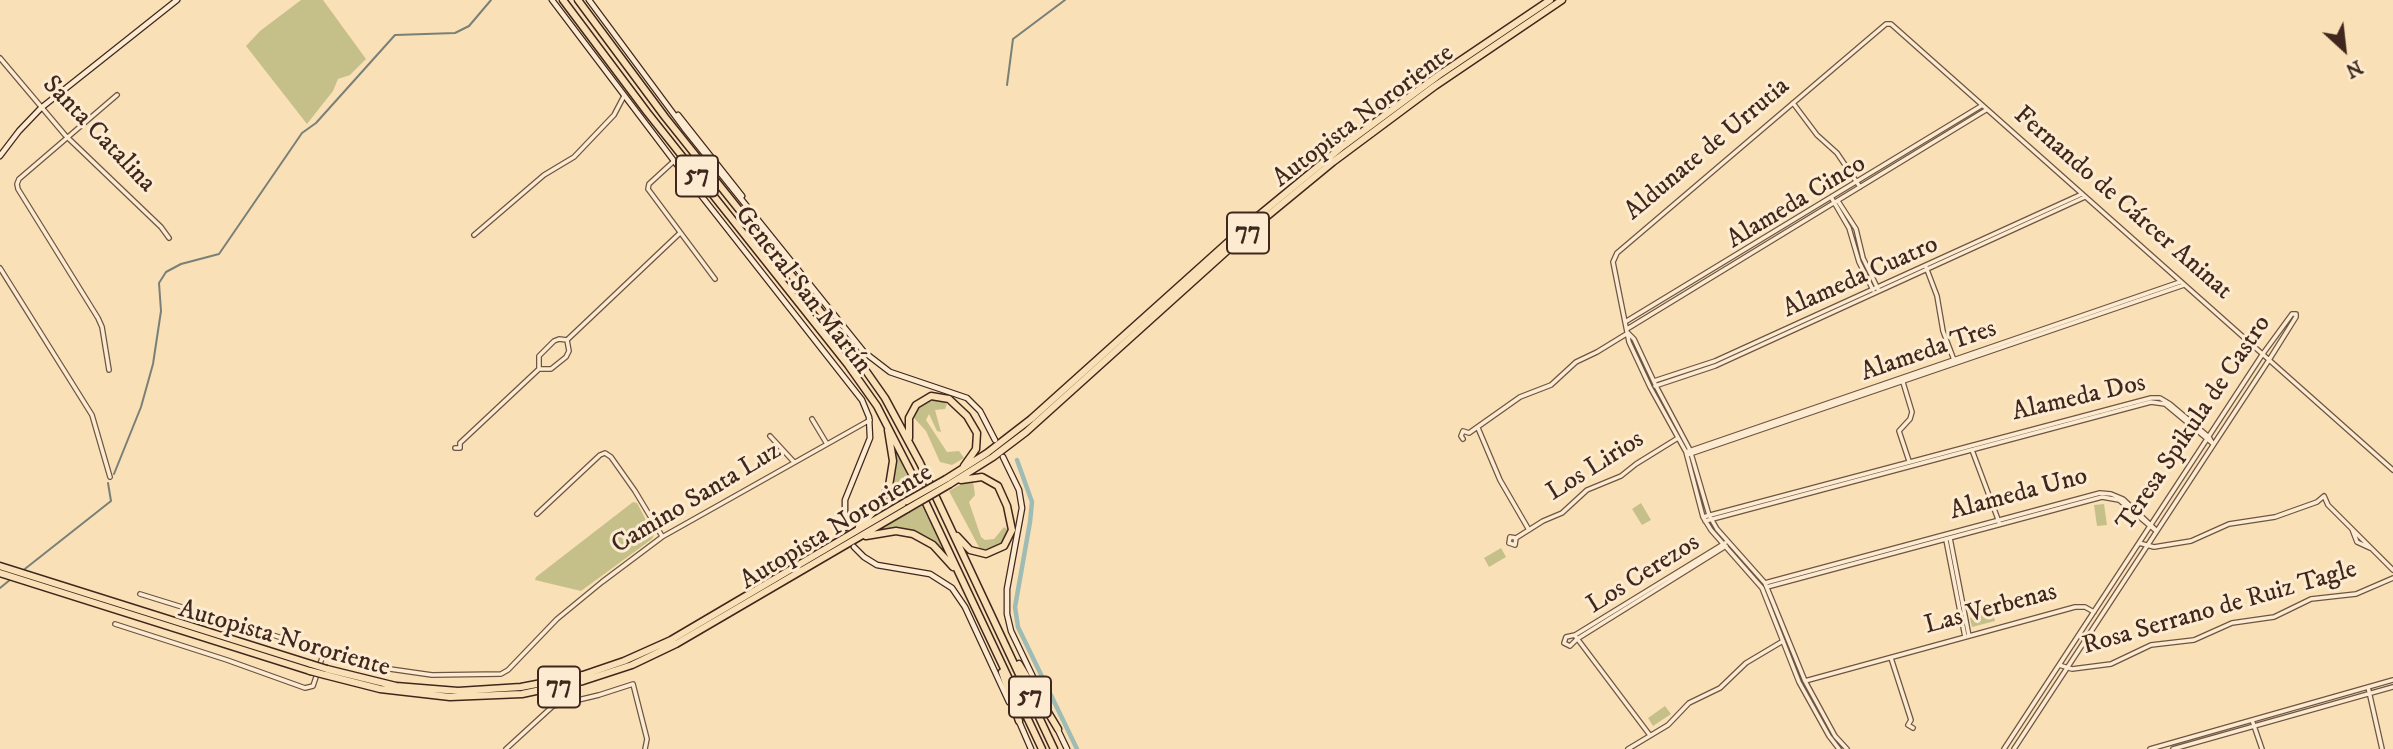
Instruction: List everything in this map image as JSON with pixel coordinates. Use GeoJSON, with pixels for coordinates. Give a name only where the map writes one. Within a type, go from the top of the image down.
{"type":"FeatureCollection","features":[{"type":"Feature","properties":{"kind":"highway","name":"57"},"geometry":{"type":"LineString","coordinates":[[563,0],[647,112],[848,365],[884,418],[1042,749]]}},
{"type":"Feature","properties":{"kind":"highway","name":"57"},"geometry":{"type":"LineString","coordinates":[[578,0],[665,117],[852,351],[885,398],[910,444],[1055,749]]}},
{"type":"Feature","properties":{"kind":"highway","name":"Autopista Nororiente"},"geometry":{"type":"LineString","coordinates":[[948,482],[957,472],[997,446],[1037,414],[1222,247],[1335,152],[1439,75],[1550,0]]}},
{"type":"Feature","properties":{"kind":"highway","name":"Autopista Nororiente"},"geometry":{"type":"LineString","coordinates":[[326,672],[380,683],[443,690],[505,689],[575,677],[624,662],[671,640],[853,533],[993,457],[1026,432],[1248,232],[1333,162],[1434,86],[1562,0]]}},
{"type":"Feature","properties":{"kind":"highway"},"geometry":{"type":"LineString","coordinates":[[910,444],[908,424],[916,405],[931,396],[949,399],[971,421],[977,436],[974,453],[957,472]]}},
{"type":"Feature","properties":{"kind":"highway"},"geometry":{"type":"LineString","coordinates":[[853,533],[881,503],[891,480],[892,449],[884,418]]}},
{"type":"Feature","properties":{"kind":"highway"},"geometry":{"type":"LineString","coordinates":[[948,482],[975,477],[991,481],[1002,492],[1012,526],[1004,547],[986,554],[970,550],[952,531]]}},
{"type":"Feature","properties":{"kind":"highway","name":"Autopista Nororiente"},"geometry":{"type":"LineString","coordinates":[[1,570],[380,690],[444,697],[508,695],[568,685],[618,670],[668,649],[851,546],[907,505]]}},
{"type":"Feature","properties":{"kind":"highway"},"geometry":{"type":"LineString","coordinates":[[851,546],[879,533],[900,531],[913,534],[937,548],[962,580]]}},
{"type":"Feature","properties":{"kind":"highway"},"geometry":{"type":"LineString","coordinates":[[1006,644],[1058,729]]}},
{"type":"Feature","properties":{"kind":"highway"},"geometry":{"type":"LineString","coordinates":[[994,647],[1019,721]]}},
{"type":"Feature","properties":{"kind":"street"},"geometry":{"type":"LineString","coordinates":[[0,156],[41,108],[177,0]]}},
{"type":"Feature","properties":{"kind":"street","name":"General San Martín"},"geometry":{"type":"LineString","coordinates":[[552,0],[674,161],[843,373],[865,404],[870,420]]}},
{"type":"Feature","properties":{"kind":"street","name":"General San Martín"},"geometry":{"type":"LineString","coordinates":[[589,0],[667,104],[873,361],[896,375],[967,398],[980,411],[995,439]]}},
{"type":"Feature","properties":{"kind":"street","name":"Aldunate de Urrutia"},"geometry":{"type":"LineString","coordinates":[[1786,639],[1760,587],[1707,518],[1689,453],[1652,384],[1634,339],[1628,331],[1613,265],[1615,255],[1887,24]]}},
{"type":"Feature","properties":{"kind":"street","name":"Fernando de Cárcer Aninat"},"geometry":{"type":"LineString","coordinates":[[1887,24],[2393,470]]}},
{"type":"Feature","properties":{"kind":"street","name":"Santa Catalina"},"geometry":{"type":"LineString","coordinates":[[0,58],[67,137],[161,227],[169,238]]}},
{"type":"Feature","properties":{"kind":"street"},"geometry":{"type":"LineString","coordinates":[[0,69],[5,64]]}},
{"type":"Feature","properties":{"kind":"street"},"geometry":{"type":"LineString","coordinates":[[109,370],[98,318],[17,184],[19,178],[117,95]]}},
{"type":"Feature","properties":{"kind":"street"},"geometry":{"type":"LineString","coordinates":[[474,235],[544,175],[574,157],[614,115],[624,96]]}},
{"type":"Feature","properties":{"kind":"street"},"geometry":{"type":"LineString","coordinates":[[1793,103],[1817,135],[1837,153],[1860,187]]}},
{"type":"Feature","properties":{"kind":"street","name":"Alameda Cinco"},"geometry":{"type":"LineString","coordinates":[[1625,322],[1981,106]]}},
{"type":"Feature","properties":{"kind":"street","name":"Alameda Cinco"},"geometry":{"type":"LineString","coordinates":[[1628,331],[1986,110]]}},
{"type":"Feature","properties":{"kind":"street"},"geometry":{"type":"LineString","coordinates":[[674,161],[648,187],[715,279]]}},
{"type":"Feature","properties":{"kind":"street"},"geometry":{"type":"LineString","coordinates":[[1833,196],[1851,231],[1859,262],[1876,290]]}},
{"type":"Feature","properties":{"kind":"street","name":"Alameda Cuatro"},"geometry":{"type":"LineString","coordinates":[[1652,384],[1715,366],[2083,196]]}},
{"type":"Feature","properties":{"kind":"street"},"geometry":{"type":"LineString","coordinates":[[568,340],[680,233]]}},
{"type":"Feature","properties":{"kind":"street"},"geometry":{"type":"LineString","coordinates":[[1926,267],[1937,296],[1943,331],[1954,361]]}},
{"type":"Feature","properties":{"kind":"street"},"geometry":{"type":"LineString","coordinates":[[0,268],[92,415],[110,477]]}},
{"type":"Feature","properties":{"kind":"street","name":"Alameda Tres"},"geometry":{"type":"LineString","coordinates":[[1689,453],[2182,283]]}},
{"type":"Feature","properties":{"kind":"street","name":"Teresa Spikula de Castro"},"geometry":{"type":"LineString","coordinates":[[2004,749],[2262,355],[2292,314],[2295,314],[2269,360],[2014,749]]}},
{"type":"Feature","properties":{"kind":"street"},"geometry":{"type":"LineString","coordinates":[[1469,433],[1516,399],[1551,385],[1576,362],[1597,352],[1628,331]]}},
{"type":"Feature","properties":{"kind":"street"},"geometry":{"type":"LineString","coordinates":[[539,369],[549,370],[566,357],[569,351],[568,340]]}},
{"type":"Feature","properties":{"kind":"street"},"geometry":{"type":"LineString","coordinates":[[460,443],[539,369],[539,356],[554,341],[568,340]]}},
{"type":"Feature","properties":{"kind":"street"},"geometry":{"type":"LineString","coordinates":[[1902,379],[1912,415],[1899,430],[1910,464]]}},
{"type":"Feature","properties":{"kind":"street","name":"Alameda Dos"},"geometry":{"type":"LineString","coordinates":[[1707,518],[2154,397],[2170,404],[2213,444]]}},
{"type":"Feature","properties":{"kind":"street"},"geometry":{"type":"LineString","coordinates":[[812,419],[827,444]]}},
{"type":"Feature","properties":{"kind":"street"},"geometry":{"type":"LineString","coordinates":[[845,528],[845,500],[867,447],[870,420]]}},
{"type":"Feature","properties":{"kind":"street","name":"Camino Santa Luz"},"geometry":{"type":"LineString","coordinates":[[324,652],[402,672],[442,675],[506,671],[557,619],[663,537],[870,420]]}},
{"type":"Feature","properties":{"kind":"street","name":"Los Lirios"},"geometry":{"type":"LineString","coordinates":[[1478,428],[1504,488],[1529,530]]}},
{"type":"Feature","properties":{"kind":"street"},"geometry":{"type":"LineString","coordinates":[[770,436],[794,462]]}},
{"type":"Feature","properties":{"kind":"street","name":"Los Lirios"},"geometry":{"type":"LineString","coordinates":[[1516,538],[1562,513],[1587,491],[1621,477],[1639,462],[1681,436]]}},
{"type":"Feature","properties":{"kind":"street"},"geometry":{"type":"LineString","coordinates":[[1971,447],[1999,523]]}},
{"type":"Feature","properties":{"kind":"street"},"geometry":{"type":"LineString","coordinates":[[537,514],[600,455],[606,453],[635,491],[663,537]]}},
{"type":"Feature","properties":{"kind":"street"},"geometry":{"type":"LineString","coordinates":[[1003,457],[1019,490],[1022,508],[1007,589],[1008,620],[1067,749]]}},
{"type":"Feature","properties":{"kind":"street","name":"Alameda Uno"},"geometry":{"type":"LineString","coordinates":[[1760,587],[2104,493],[2123,499],[2157,531]]}},
{"type":"Feature","properties":{"kind":"street","name":"Rosa Serrano de Ruiz Tagle"},"geometry":{"type":"LineString","coordinates":[[2146,547],[2191,541],[2229,524],[2271,518],[2317,502],[2324,496],[2329,505],[2352,528],[2357,542],[2370,548],[2393,570]]}},
{"type":"Feature","properties":{"kind":"street"},"geometry":{"type":"LineString","coordinates":[[1948,536],[1967,637]]}},
{"type":"Feature","properties":{"kind":"street","name":"Aldunate de Urrutia"},"geometry":{"type":"LineString","coordinates":[[1727,543],[1766,585],[1802,681],[1838,747],[1847,749]]}},
{"type":"Feature","properties":{"kind":"street","name":"Los Cerezos"},"geometry":{"type":"LineString","coordinates":[[1649,734],[1574,638],[1727,543]]}},
{"type":"Feature","properties":{"kind":"street"},"geometry":{"type":"LineString","coordinates":[[2139,543],[2146,547]]}},
{"type":"Feature","properties":{"kind":"street"},"geometry":{"type":"LineString","coordinates":[[851,546],[877,565],[930,574],[952,588],[965,607],[1031,749]]}},
{"type":"Feature","properties":{"kind":"street","name":"Rosa Serrano de Ruiz Tagle"},"geometry":{"type":"LineString","coordinates":[[2059,665],[2066,669],[2111,664],[2151,645],[2194,640],[2232,622],[2274,617],[2311,599],[2356,594],[2392,580]]}},
{"type":"Feature","properties":{"kind":"street"},"geometry":{"type":"LineString","coordinates":[[115,624],[307,688],[312,687],[324,652],[140,594]]}},
{"type":"Feature","properties":{"kind":"street","name":"Las Verbenas"},"geometry":{"type":"LineString","coordinates":[[1802,681],[2075,607],[2084,607],[2100,616]]}},
{"type":"Feature","properties":{"kind":"street"},"geometry":{"type":"LineString","coordinates":[[1628,749],[1668,725],[1689,703],[1720,688],[1744,665],[1786,639]]}},
{"type":"Feature","properties":{"kind":"street"},"geometry":{"type":"LineString","coordinates":[[1891,658],[1911,720]]}},
{"type":"Feature","properties":{"kind":"street"},"geometry":{"type":"LineString","coordinates":[[2150,749],[2393,680]]}},
{"type":"Feature","properties":{"kind":"street"},"geometry":{"type":"LineString","coordinates":[[506,749],[553,706],[633,684],[643,724],[645,748]]}},
{"type":"Feature","properties":{"kind":"street"},"geometry":{"type":"LineString","coordinates":[[2368,687],[2382,749]]}},
{"type":"Feature","properties":{"kind":"street"},"geometry":{"type":"LineString","coordinates":[[2175,742],[2176,749],[2393,687]]}},
{"type":"Feature","properties":{"kind":"street"},"geometry":{"type":"LineString","coordinates":[[2252,720],[2262,749]]}},
{"type":"Feature","properties":{"kind":"shaded area"},"geometry":{"type":"Polygon","coordinates":[[[301,0],[323,0],[366,59],[350,75],[338,79],[333,91],[307,124],[246,46],[260,31],[301,0]]]}},
{"type":"Feature","properties":{"kind":"shaded area"},"geometry":{"type":"Polygon","coordinates":[[[936,399],[947,404],[945,409],[935,410],[941,432],[937,431],[929,414],[926,420],[947,452],[959,451],[964,458],[952,465],[940,462],[926,431],[914,418],[919,406],[936,399]]]}},
{"type":"Feature","properties":{"kind":"shaded area"},"geometry":{"type":"Polygon","coordinates":[[[893,443],[913,489],[879,511],[893,481],[893,443]]]}},
{"type":"Feature","properties":{"kind":"shaded area"},"geometry":{"type":"Polygon","coordinates":[[[973,481],[975,495],[969,502],[981,537],[985,540],[994,539],[1004,527],[1007,529],[1000,546],[987,551],[980,549],[949,491],[973,481]]]}},
{"type":"Feature","properties":{"kind":"shaded area"},"geometry":{"type":"Polygon","coordinates":[[[633,502],[637,503],[654,535],[652,539],[581,591],[535,580],[536,577],[633,502]]]}},
{"type":"Feature","properties":{"kind":"shaded area"},"geometry":{"type":"Polygon","coordinates":[[[1641,503],[1651,520],[1642,525],[1632,509],[1641,503]]]}},
{"type":"Feature","properties":{"kind":"shaded area"},"geometry":{"type":"Polygon","coordinates":[[[2104,504],[2107,525],[2097,526],[2094,505],[2104,504]]]}},
{"type":"Feature","properties":{"kind":"shaded area"},"geometry":{"type":"Polygon","coordinates":[[[922,506],[947,557],[927,537],[917,532],[900,529],[881,532],[878,529],[922,506]]]}},
{"type":"Feature","properties":{"kind":"shaded area"},"geometry":{"type":"Polygon","coordinates":[[[1501,548],[1506,557],[1489,567],[1484,558],[1501,548]]]}},
{"type":"Feature","properties":{"kind":"shaded area"},"geometry":{"type":"Polygon","coordinates":[[[1992,612],[1995,621],[1972,627],[1970,618],[1992,612]]]}},
{"type":"Feature","properties":{"kind":"shaded area"},"geometry":{"type":"Polygon","coordinates":[[[1665,706],[1671,714],[1653,726],[1648,718],[1665,706]]]}},
{"type":"Feature","properties":{"kind":"waterway"},"geometry":{"type":"LineString","coordinates":[[114,474],[141,407],[153,364],[161,311],[159,283],[166,272],[181,264],[219,254],[302,133],[316,123],[395,35],[455,33],[469,26],[491,0]]}},
{"type":"Feature","properties":{"kind":"waterway"},"geometry":{"type":"LineString","coordinates":[[1007,85],[1013,39],[1065,0]]}},
{"type":"Feature","properties":{"kind":"waterway"},"geometry":{"type":"LineString","coordinates":[[1017,460],[1032,502],[1015,607],[1018,627],[1077,749]]}},
{"type":"Feature","properties":{"kind":"waterway"},"geometry":{"type":"LineString","coordinates":[[21,572],[111,501],[108,483]]}},
{"type":"Feature","properties":{"kind":"waterway"},"geometry":{"type":"LineString","coordinates":[[0,588],[11,579]]}}]}
